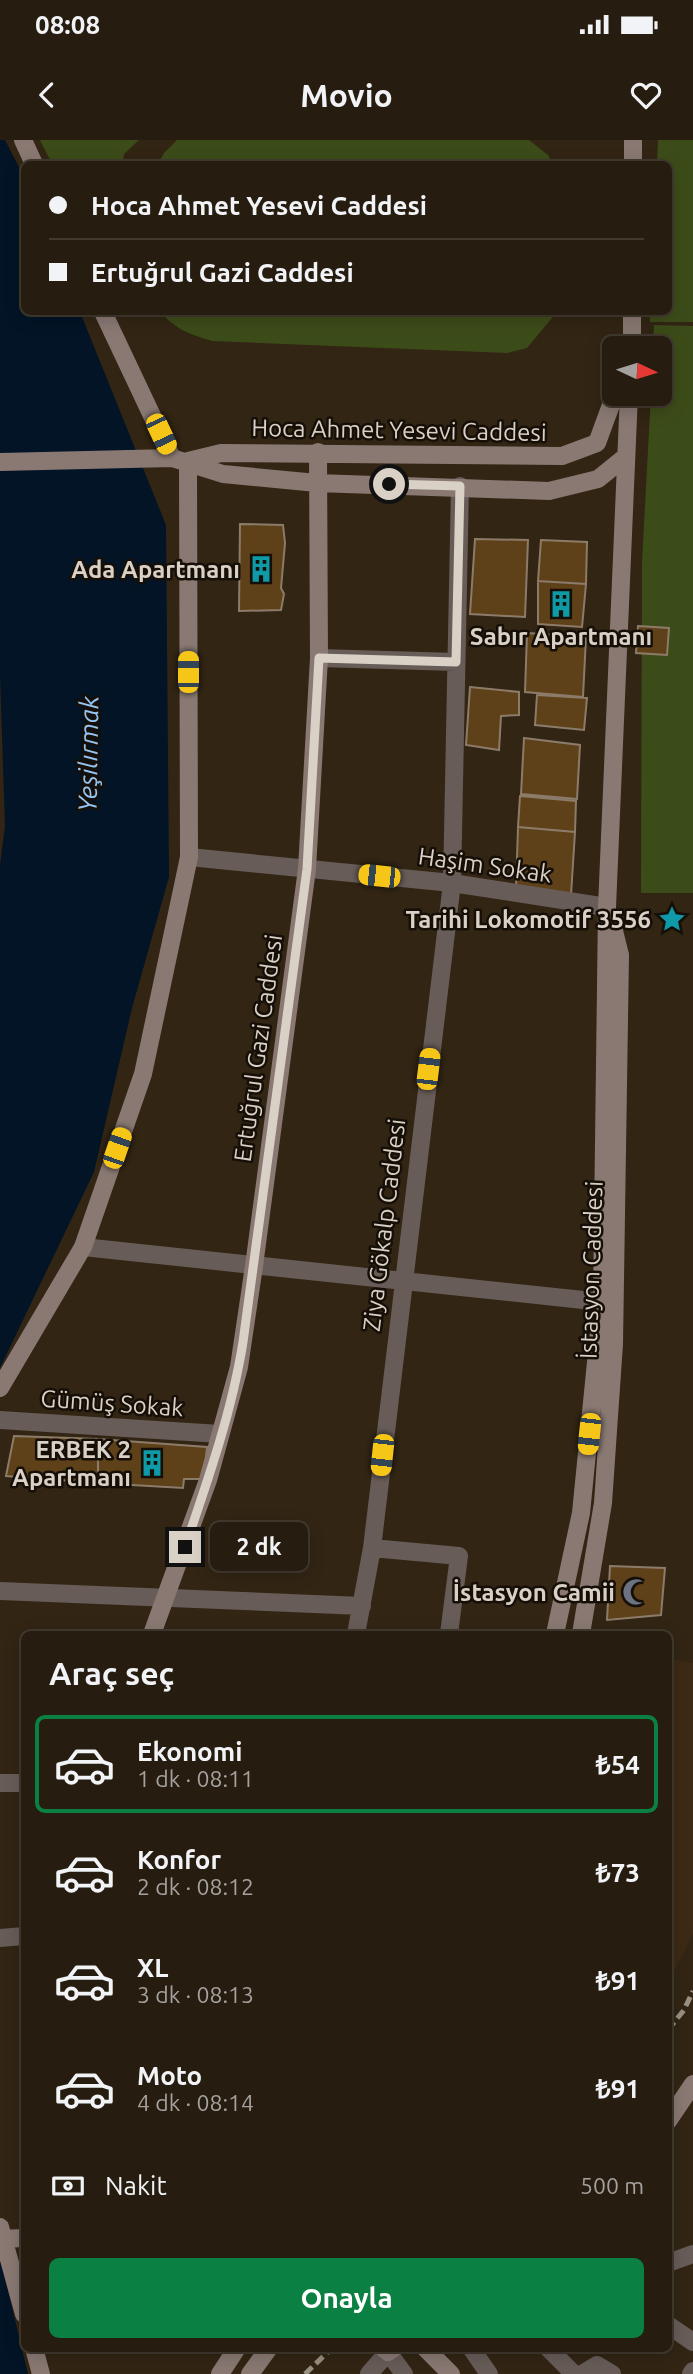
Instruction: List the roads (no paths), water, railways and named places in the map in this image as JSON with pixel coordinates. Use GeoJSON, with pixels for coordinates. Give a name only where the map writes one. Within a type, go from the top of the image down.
{"type":"FeatureCollection","features":[{"type":"Feature","properties":{"kind":"street"},"geometry":{"type":"LineString","coordinates":[[23,140],[33,161]]}},
{"type":"Feature","properties":{"kind":"street"},"geometry":{"type":"LineString","coordinates":[[633,140],[633,161]]}},
{"type":"Feature","properties":{"kind":"street"},"geometry":{"type":"LineString","coordinates":[[0,1388],[83,1247],[143,1074],[189,857],[174,459],[104,315]]}},
{"type":"Feature","properties":{"kind":"street"},"geometry":{"type":"LineString","coordinates":[[632,315],[632,336]]}},
{"type":"Feature","properties":{"kind":"street","name":"Hoca Ahmet Yesevi Caddesi"},"geometry":{"type":"LineString","coordinates":[[174,459],[221,453],[318,452],[562,456],[597,443],[611,406]]}},
{"type":"Feature","properties":{"kind":"street"},"geometry":{"type":"LineString","coordinates":[[624,458],[628,406]]}},
{"type":"Feature","properties":{"kind":"street","name":"Ertuğrul Gazi Caddesi"},"geometry":{"type":"LineString","coordinates":[[153,1631],[208,1480],[239,1367],[254,1266],[307,869],[319,658],[318,452]]}},
{"type":"Feature","properties":{"kind":"street","name":"Hoca Ahmet Yesevi Caddesi"},"geometry":{"type":"LineString","coordinates":[[174,459],[223,474],[317,483],[549,491],[598,479],[624,458]]}},
{"type":"Feature","properties":{"kind":"street","name":"İstasyon Caddesi"},"geometry":{"type":"LineString","coordinates":[[556,1631],[580,1513],[602,1302],[607,907],[624,458]]}},
{"type":"Feature","properties":{"kind":"street"},"geometry":{"type":"LineString","coordinates":[[0,462],[174,459]]}},
{"type":"Feature","properties":{"kind":"street","name":"Ziya Gökalp Caddesi"},"geometry":{"type":"LineString","coordinates":[[357,1631],[372,1549],[402,1281],[452,883],[460,486]]}},
{"type":"Feature","properties":{"kind":"street"},"geometry":{"type":"LineString","coordinates":[[319,658],[456,662]]}},
{"type":"Feature","properties":{"kind":"street","name":"Haşim Sokak"},"geometry":{"type":"LineString","coordinates":[[189,857],[452,883],[607,907]]}},
{"type":"Feature","properties":{"kind":"street","name":"İstasyon Caddesi"},"geometry":{"type":"LineString","coordinates":[[582,1631],[603,1503],[614,1344],[620,955],[607,907]]}},
{"type":"Feature","properties":{"kind":"street"},"geometry":{"type":"LineString","coordinates":[[83,1247],[602,1302]]}},
{"type":"Feature","properties":{"kind":"street","name":"Gümüş Sokak"},"geometry":{"type":"LineString","coordinates":[[0,1420],[220,1434]]}},
{"type":"Feature","properties":{"kind":"street"},"geometry":{"type":"LineString","coordinates":[[372,1549],[459,1556],[449,1631]]}},
{"type":"Feature","properties":{"kind":"street"},"geometry":{"type":"LineString","coordinates":[[0,1591],[362,1606]]}},
{"type":"Feature","properties":{"kind":"street"},"geometry":{"type":"LineString","coordinates":[[0,1783],[21,1783]]}},
{"type":"Feature","properties":{"kind":"street"},"geometry":{"type":"LineString","coordinates":[[0,1938],[21,1936]]}},
{"type":"Feature","properties":{"kind":"street"},"geometry":{"type":"LineString","coordinates":[[672,2115],[693,2084]]}},
{"type":"Feature","properties":{"kind":"street"},"geometry":{"type":"LineString","coordinates":[[21,2238],[1,2235],[21,2304]]}},
{"type":"Feature","properties":{"kind":"street"},"geometry":{"type":"LineString","coordinates":[[672,2262],[693,2254]]}},
{"type":"Feature","properties":{"kind":"street"},"geometry":{"type":"LineString","coordinates":[[672,2328],[693,2342]]}},
{"type":"Feature","properties":{"kind":"street"},"geometry":{"type":"LineString","coordinates":[[35,2352],[41,2374]]}},
{"type":"Feature","properties":{"kind":"street"},"geometry":{"type":"LineString","coordinates":[[220,2374],[234,2352]]}},
{"type":"Feature","properties":{"kind":"street"},"geometry":{"type":"LineString","coordinates":[[250,2374],[267,2352]]}},
{"type":"Feature","properties":{"kind":"street"},"geometry":{"type":"LineString","coordinates":[[369,2374],[386,2352]]}},
{"type":"Feature","properties":{"kind":"street"},"geometry":{"type":"LineString","coordinates":[[390,2352],[404,2374]]}},
{"type":"Feature","properties":{"kind":"street"},"geometry":{"type":"LineString","coordinates":[[429,2352],[451,2374]]}},
{"type":"Feature","properties":{"kind":"street"},"geometry":{"type":"LineString","coordinates":[[474,2352],[489,2374]]}},
{"type":"Feature","properties":{"kind":"street"},"geometry":{"type":"LineString","coordinates":[[552,2352],[574,2374]]}},
{"type":"Feature","properties":{"kind":"street"},"geometry":{"type":"LineString","coordinates":[[582,2374],[597,2365],[612,2374]]}},
{"type":"Feature","properties":{"kind":"water","name":"Yeşilırmak"},"geometry":{"type":"Polygon","coordinates":[[[0,140],[5,140],[21,171],[21,315],[81,315],[166,525],[169,877],[132,1008],[94,1172],[0,1368],[0,865],[5,826],[0,674],[0,140]]]}},
{"type":"Feature","properties":{"kind":"water"},"geometry":{"type":"Polygon","coordinates":[[[0,2259],[28,2374],[0,2374],[0,2259]]]}},
{"type":"Feature","properties":{"kind":"railway"},"geometry":{"type":"LineString","coordinates":[[672,2025],[684,2010],[693,1991]]}},
{"type":"Feature","properties":{"kind":"railway"},"geometry":{"type":"LineString","coordinates":[[305,2374],[328,2352]]}},
{"type":"Feature","properties":{"kind":"place","name":"Ada Apartmanı"},"geometry":{"type":"Point","coordinates":[261,569]}},
{"type":"Feature","properties":{"kind":"place","name":"Sabır Apartmanı"},"geometry":{"type":"Point","coordinates":[561,604]}},
{"type":"Feature","properties":{"kind":"place","name":"Tarihi Lokomotif 3556"},"geometry":{"type":"Point","coordinates":[672,919]}},
{"type":"Feature","properties":{"kind":"place","name":"ERBEK 2 Apartmanı"},"geometry":{"type":"Point","coordinates":[152,1463]}},
{"type":"Feature","properties":{"kind":"place","name":"İstasyon Camii"},"geometry":{"type":"Point","coordinates":[636,1592]}}]}
